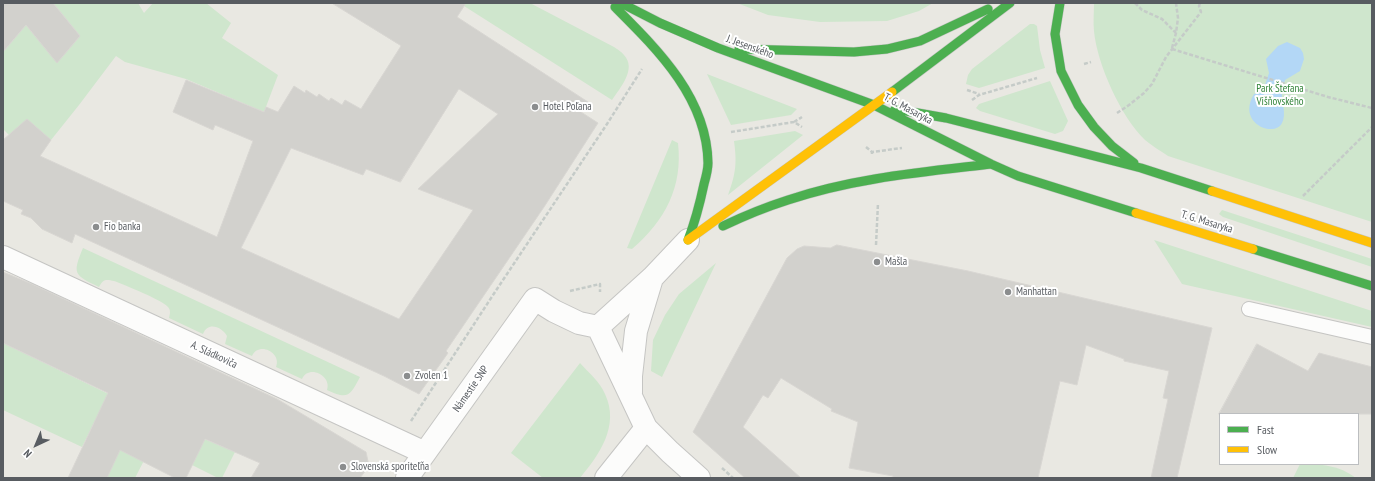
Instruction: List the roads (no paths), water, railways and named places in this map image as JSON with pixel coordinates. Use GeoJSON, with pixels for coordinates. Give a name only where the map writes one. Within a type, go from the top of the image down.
{"type":"FeatureCollection","features":[{"type":"Feature","properties":{"kind":"street"},"geometry":{"type":"LineString","coordinates":[[612,3],[649,41],[671,67],[691,98],[701,120],[706,137],[708,164],[701,198],[688,240]]}},
{"type":"Feature","properties":{"kind":"street","name":"J. Jesenského"},"geometry":{"type":"LineString","coordinates":[[621,3],[660,23],[718,48],[874,105]]}},
{"type":"Feature","properties":{"kind":"street"},"geometry":{"type":"LineString","coordinates":[[718,48],[855,52],[884,50],[937,34],[974,14],[1006,3]]}},
{"type":"Feature","properties":{"kind":"street"},"geometry":{"type":"LineString","coordinates":[[699,478],[646,428],[598,327],[652,278],[688,240],[917,74],[1010,3]]}},
{"type":"Feature","properties":{"kind":"street"},"geometry":{"type":"LineString","coordinates":[[1060,3],[1055,34],[1061,71],[1078,105],[1094,127],[1112,146],[1141,168]]}},
{"type":"Feature","properties":{"kind":"street","name":"T. G. Masaryka"},"geometry":{"type":"LineString","coordinates":[[874,105],[1018,176],[1372,286]]}},
{"type":"Feature","properties":{"kind":"street","name":"T. G. Masaryka"},"geometry":{"type":"LineString","coordinates":[[874,105],[946,118],[1141,168],[1372,243]]}},
{"type":"Feature","properties":{"kind":"street"},"geometry":{"type":"LineString","coordinates":[[688,240],[752,213],[810,193],[875,178],[991,164]]}},
{"type":"Feature","properties":{"kind":"street","name":"A. Sládkoviča"},"geometry":{"type":"LineString","coordinates":[[3,257],[425,453]]}},
{"type":"Feature","properties":{"kind":"street"},"geometry":{"type":"LineString","coordinates":[[631,398],[631,376],[636,331],[652,278]]}},
{"type":"Feature","properties":{"kind":"street","name":"Námestie SNP"},"geometry":{"type":"LineString","coordinates":[[407,478],[535,299],[554,311],[579,323],[598,327]]}},
{"type":"Feature","properties":{"kind":"street"},"geometry":{"type":"LineString","coordinates":[[606,478],[646,428]]}},
{"type":"Feature","properties":{"kind":"lane"},"geometry":{"type":"LineString","coordinates":[[1249,309],[1372,337]]}},
{"type":"Feature","properties":{"kind":"water"},"geometry":{"type":"Polygon","coordinates":[[[1287,42],[1300,48],[1304,59],[1300,71],[1285,80],[1282,92],[1284,116],[1282,123],[1278,127],[1272,129],[1265,128],[1253,120],[1250,113],[1250,104],[1254,94],[1262,92],[1264,88],[1269,73],[1266,59],[1278,46],[1287,42]]]}},
{"type":"Feature","properties":{"kind":"place","name":"Hotel Poľana"},"geometry":{"type":"Point","coordinates":[535,107]}},
{"type":"Feature","properties":{"kind":"place","name":"Fio banka"},"geometry":{"type":"Point","coordinates":[96,227]}},
{"type":"Feature","properties":{"kind":"place","name":"Mašla"},"geometry":{"type":"Point","coordinates":[877,262]}},
{"type":"Feature","properties":{"kind":"place","name":"Manhattan"},"geometry":{"type":"Point","coordinates":[1008,292]}},
{"type":"Feature","properties":{"kind":"place","name":"Zvolen 1"},"geometry":{"type":"Point","coordinates":[407,376]}},
{"type":"Feature","properties":{"kind":"place","name":"Slovenská sporiteľňa"},"geometry":{"type":"Point","coordinates":[343,467]}},
{"type":"Feature","properties":{"kind":"park label","name":"Park Štefana Višňovského"},"geometry":{"type":"Point","coordinates":[1280,95]}}]}
